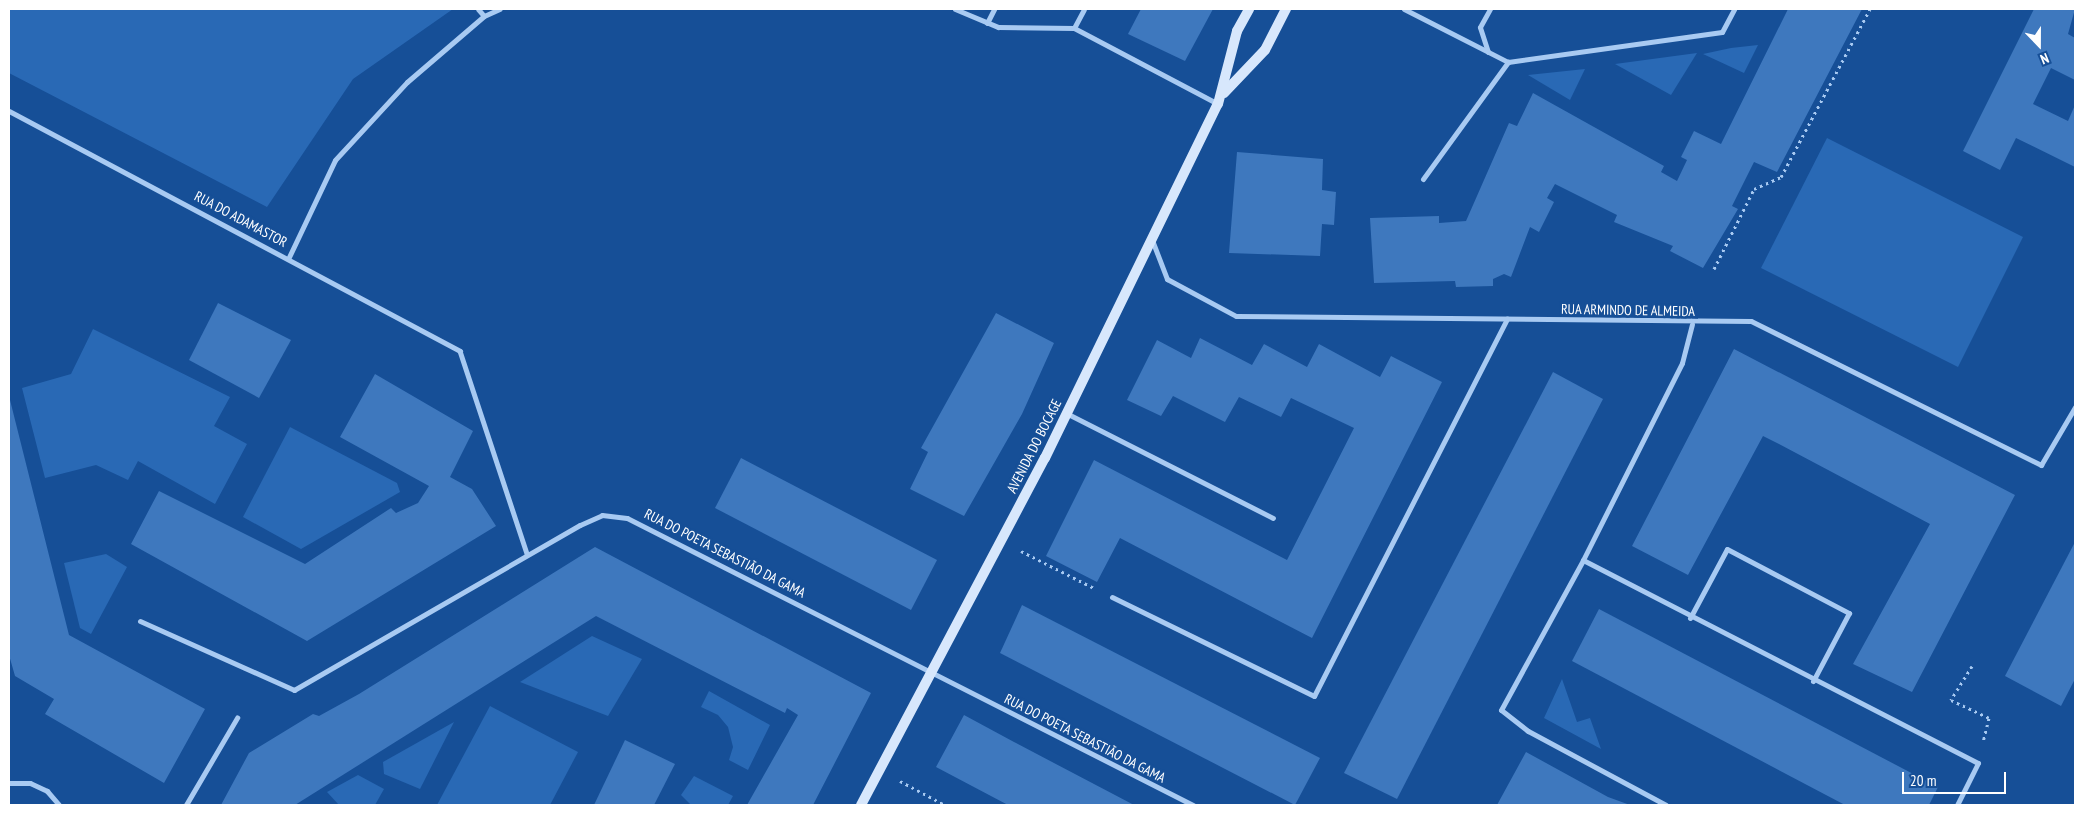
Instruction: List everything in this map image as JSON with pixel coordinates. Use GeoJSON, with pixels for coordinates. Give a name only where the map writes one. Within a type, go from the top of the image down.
{"type":"FeatureCollection","features":[{"type":"Feature","properties":{"kind":"main road","name":"AVENIDA DO BOCAGE"},"geometry":{"type":"LineString","coordinates":[[861,805],[1001,540],[1223,94],[1237,31],[1249,9]]}},
{"type":"Feature","properties":{"kind":"main road","name":"AVENIDA DO BOCAGE"},"geometry":{"type":"LineString","coordinates":[[1223,94],[1265,50],[1286,9]]}},
{"type":"Feature","properties":{"kind":"street"},"geometry":{"type":"LineString","coordinates":[[478,9],[484,16]]}},
{"type":"Feature","properties":{"kind":"street"},"geometry":{"type":"LineString","coordinates":[[289,257],[335,160],[407,82],[484,16],[500,9]]}},
{"type":"Feature","properties":{"kind":"street"},"geometry":{"type":"LineString","coordinates":[[955,9],[998,27],[1074,28],[1218,104]]}},
{"type":"Feature","properties":{"kind":"street"},"geometry":{"type":"LineString","coordinates":[[987,23],[994,9]]}},
{"type":"Feature","properties":{"kind":"street"},"geometry":{"type":"LineString","coordinates":[[1074,28],[1084,9]]}},
{"type":"Feature","properties":{"kind":"street"},"geometry":{"type":"LineString","coordinates":[[1404,9],[1508,62],[1722,32],[1732,9]]}},
{"type":"Feature","properties":{"kind":"street"},"geometry":{"type":"LineString","coordinates":[[1488,52],[1480,27],[1490,9]]}},
{"type":"Feature","properties":{"kind":"street"},"geometry":{"type":"LineString","coordinates":[[1423,180],[1508,62]]}},
{"type":"Feature","properties":{"kind":"street","name":"RUA DO ADAMASTOR"},"geometry":{"type":"LineString","coordinates":[[9,111],[289,257],[460,351]]}},
{"type":"Feature","properties":{"kind":"street","name":"RUA ARMINDO DE ALMEIDA"},"geometry":{"type":"LineString","coordinates":[[1151,237],[1168,279],[1236,316],[1507,319],[1692,324],[1751,321],[2041,465],[2075,406]]}},
{"type":"Feature","properties":{"kind":"street"},"geometry":{"type":"LineString","coordinates":[[1112,597],[1314,696],[1507,319]]}},
{"type":"Feature","properties":{"kind":"street"},"geometry":{"type":"LineString","coordinates":[[1666,805],[1528,731],[1501,710],[1583,560],[1682,363],[1692,324]]}},
{"type":"Feature","properties":{"kind":"street"},"geometry":{"type":"LineString","coordinates":[[460,351],[527,553]]}},
{"type":"Feature","properties":{"kind":"street"},"geometry":{"type":"LineString","coordinates":[[1066,412],[1273,518]]}},
{"type":"Feature","properties":{"kind":"street","name":"RUA DO POETA SEBASTIÃO DA GAMA"},"geometry":{"type":"LineString","coordinates":[[140,621],[294,690],[527,553],[602,515],[627,518],[1193,805]]}},
{"type":"Feature","properties":{"kind":"street"},"geometry":{"type":"LineString","coordinates":[[1690,618],[1727,549],[1849,613],[1813,681]]}},
{"type":"Feature","properties":{"kind":"street"},"geometry":{"type":"LineString","coordinates":[[1583,560],[1690,618],[1978,763],[1957,805]]}},
{"type":"Feature","properties":{"kind":"street"},"geometry":{"type":"LineString","coordinates":[[186,805],[237,718]]}},
{"type":"Feature","properties":{"kind":"street"},"geometry":{"type":"LineString","coordinates":[[9,783],[30,783],[47,791],[59,805]]}},
{"type":"Feature","properties":{"kind":"path"},"geometry":{"type":"LineString","coordinates":[[1714,269],[1754,190],[1781,177],[1870,9]]}},
{"type":"Feature","properties":{"kind":"path"},"geometry":{"type":"LineString","coordinates":[[1001,540],[1112,597]]}},
{"type":"Feature","properties":{"kind":"path"},"geometry":{"type":"LineString","coordinates":[[1972,666],[1951,700],[1989,718]]}},
{"type":"Feature","properties":{"kind":"path"},"geometry":{"type":"LineString","coordinates":[[880,770],[945,805]]}},
{"type":"Feature","properties":{"kind":"shaded area"},"geometry":{"type":"Polygon","coordinates":[[[9,9],[453,9],[353,79],[267,207],[9,73],[9,9]]]}},
{"type":"Feature","properties":{"kind":"shaded area"},"geometry":{"type":"Polygon","coordinates":[[[1758,45],[1744,73],[1703,54],[1731,48],[1758,45]]]}},
{"type":"Feature","properties":{"kind":"shaded area"},"geometry":{"type":"Polygon","coordinates":[[[1697,53],[1671,95],[1615,64],[1697,53]]]}},
{"type":"Feature","properties":{"kind":"shaded area"},"geometry":{"type":"Polygon","coordinates":[[[1585,69],[1570,100],[1528,75],[1585,69]]]}},
{"type":"Feature","properties":{"kind":"shaded area"},"geometry":{"type":"Polygon","coordinates":[[[1827,138],[2023,237],[1958,367],[1761,268],[1827,138]]]}},
{"type":"Feature","properties":{"kind":"shaded area"},"geometry":{"type":"Polygon","coordinates":[[[93,329],[230,397],[214,426],[247,444],[215,504],[138,461],[128,480],[96,465],[45,478],[22,388],[71,374],[93,329]]]}},
{"type":"Feature","properties":{"kind":"shaded area"},"geometry":{"type":"Polygon","coordinates":[[[290,427],[397,483],[400,492],[301,549],[243,517],[290,427]]]}},
{"type":"Feature","properties":{"kind":"shaded area"},"geometry":{"type":"Polygon","coordinates":[[[106,554],[127,567],[91,634],[80,628],[64,563],[106,554]]]}},
{"type":"Feature","properties":{"kind":"shaded area"},"geometry":{"type":"Polygon","coordinates":[[[592,636],[642,659],[608,716],[520,682],[592,636]]]}},
{"type":"Feature","properties":{"kind":"shaded area"},"geometry":{"type":"Polygon","coordinates":[[[1562,679],[1577,722],[1590,718],[1601,749],[1544,718],[1562,679]]]}},
{"type":"Feature","properties":{"kind":"shaded area"},"geometry":{"type":"Polygon","coordinates":[[[709,691],[770,725],[748,770],[729,760],[733,747],[728,727],[718,715],[701,707],[709,691]]]}},
{"type":"Feature","properties":{"kind":"shaded area"},"geometry":{"type":"Polygon","coordinates":[[[490,706],[578,752],[550,805],[437,805],[490,706]]]}},
{"type":"Feature","properties":{"kind":"shaded area"},"geometry":{"type":"Polygon","coordinates":[[[454,722],[420,789],[384,774],[383,762],[454,722]]]}},
{"type":"Feature","properties":{"kind":"shaded area"},"geometry":{"type":"Polygon","coordinates":[[[358,775],[384,789],[375,805],[339,805],[327,792],[358,775]]]}},
{"type":"Feature","properties":{"kind":"shaded area"},"geometry":{"type":"Polygon","coordinates":[[[694,776],[733,796],[728,805],[691,805],[681,795],[694,776]]]}},
{"type":"Feature","properties":{"kind":"building"},"geometry":{"type":"Polygon","coordinates":[[[1141,9],[1213,9],[1185,61],[1128,34],[1141,9]]]}},
{"type":"Feature","properties":{"kind":"building"},"geometry":{"type":"Polygon","coordinates":[[[1788,9],[1862,9],[1777,172],[1754,162],[1732,206],[1738,209],[1703,268],[1670,251],[1673,246],[1614,222],[1617,215],[1555,184],[1547,198],[1554,202],[1539,232],[1530,227],[1511,277],[1504,274],[1493,279],[1493,286],[1456,287],[1455,281],[1374,283],[1370,218],[1439,216],[1439,223],[1466,221],[1509,123],[1517,126],[1533,93],[1664,166],[1661,172],[1677,181],[1687,160],[1681,157],[1694,131],[1721,144],[1788,9]]]}},
{"type":"Feature","properties":{"kind":"building"},"geometry":{"type":"Polygon","coordinates":[[[2034,9],[2075,9],[2068,34],[2075,38],[2075,80],[2051,68],[2033,104],[2068,121],[2075,105],[2075,167],[2016,138],[2000,170],[1963,151],[2034,9]]]}},
{"type":"Feature","properties":{"kind":"building"},"geometry":{"type":"Polygon","coordinates":[[[1237,152],[1323,159],[1322,190],[1336,192],[1334,225],[1322,224],[1320,256],[1229,253],[1237,152]]]}},
{"type":"Feature","properties":{"kind":"building"},"geometry":{"type":"Polygon","coordinates":[[[218,303],[291,340],[259,398],[189,360],[218,303]]]}},
{"type":"Feature","properties":{"kind":"building"},"geometry":{"type":"Polygon","coordinates":[[[996,313],[1054,343],[1022,414],[964,516],[910,489],[928,452],[921,448],[996,313]]]}},
{"type":"Feature","properties":{"kind":"building"},"geometry":{"type":"Polygon","coordinates":[[[1200,338],[1252,365],[1264,344],[1307,367],[1319,344],[1380,377],[1391,356],[1442,382],[1312,638],[1120,538],[1097,582],[1046,556],[1094,460],[1287,560],[1354,428],[1291,398],[1281,417],[1239,397],[1225,422],[1173,396],[1161,416],[1127,400],[1157,340],[1191,358],[1200,338]]]}},
{"type":"Feature","properties":{"kind":"building"},"geometry":{"type":"Polygon","coordinates":[[[1734,349],[2015,495],[1912,692],[1853,664],[1930,524],[1779,444],[1763,436],[1688,575],[1632,546],[1734,349]]]}},
{"type":"Feature","properties":{"kind":"building"},"geometry":{"type":"Polygon","coordinates":[[[1553,372],[1603,399],[1397,799],[1344,773],[1553,372]]]}},
{"type":"Feature","properties":{"kind":"building"},"geometry":{"type":"Polygon","coordinates":[[[375,374],[473,431],[450,477],[472,489],[496,526],[307,641],[131,544],[159,491],[305,564],[391,508],[396,513],[418,503],[429,486],[340,437],[375,374]]]}},
{"type":"Feature","properties":{"kind":"building"},"geometry":{"type":"Polygon","coordinates":[[[9,396],[69,635],[205,709],[164,783],[45,714],[54,699],[15,676],[9,655],[9,396]]]}},
{"type":"Feature","properties":{"kind":"building"},"geometry":{"type":"Polygon","coordinates":[[[741,458],[937,560],[911,610],[715,508],[741,458]]]}},
{"type":"Feature","properties":{"kind":"building"},"geometry":{"type":"Polygon","coordinates":[[[2075,542],[2075,679],[2061,706],[2005,676],[2075,542]]]}},
{"type":"Feature","properties":{"kind":"building"},"geometry":{"type":"Polygon","coordinates":[[[595,547],[871,693],[813,805],[747,805],[798,715],[787,708],[785,713],[596,616],[295,805],[221,805],[249,753],[313,714],[319,716],[359,694],[595,547]]]}},
{"type":"Feature","properties":{"kind":"building"},"geometry":{"type":"Polygon","coordinates":[[[1022,605],[1320,758],[1295,805],[1000,653],[1022,605]]]}},
{"type":"Feature","properties":{"kind":"building"},"geometry":{"type":"Polygon","coordinates":[[[1599,609],[1938,787],[1929,805],[1845,805],[1572,661],[1599,609]]]}},
{"type":"Feature","properties":{"kind":"building"},"geometry":{"type":"Polygon","coordinates":[[[964,715],[1134,805],[1008,805],[936,767],[964,715]]]}},
{"type":"Feature","properties":{"kind":"building"},"geometry":{"type":"Polygon","coordinates":[[[625,740],[675,764],[654,805],[594,805],[625,740]]]}},
{"type":"Feature","properties":{"kind":"building"},"geometry":{"type":"Polygon","coordinates":[[[1526,752],[1608,797],[1630,805],[1497,805],[1526,752]]]}}]}
